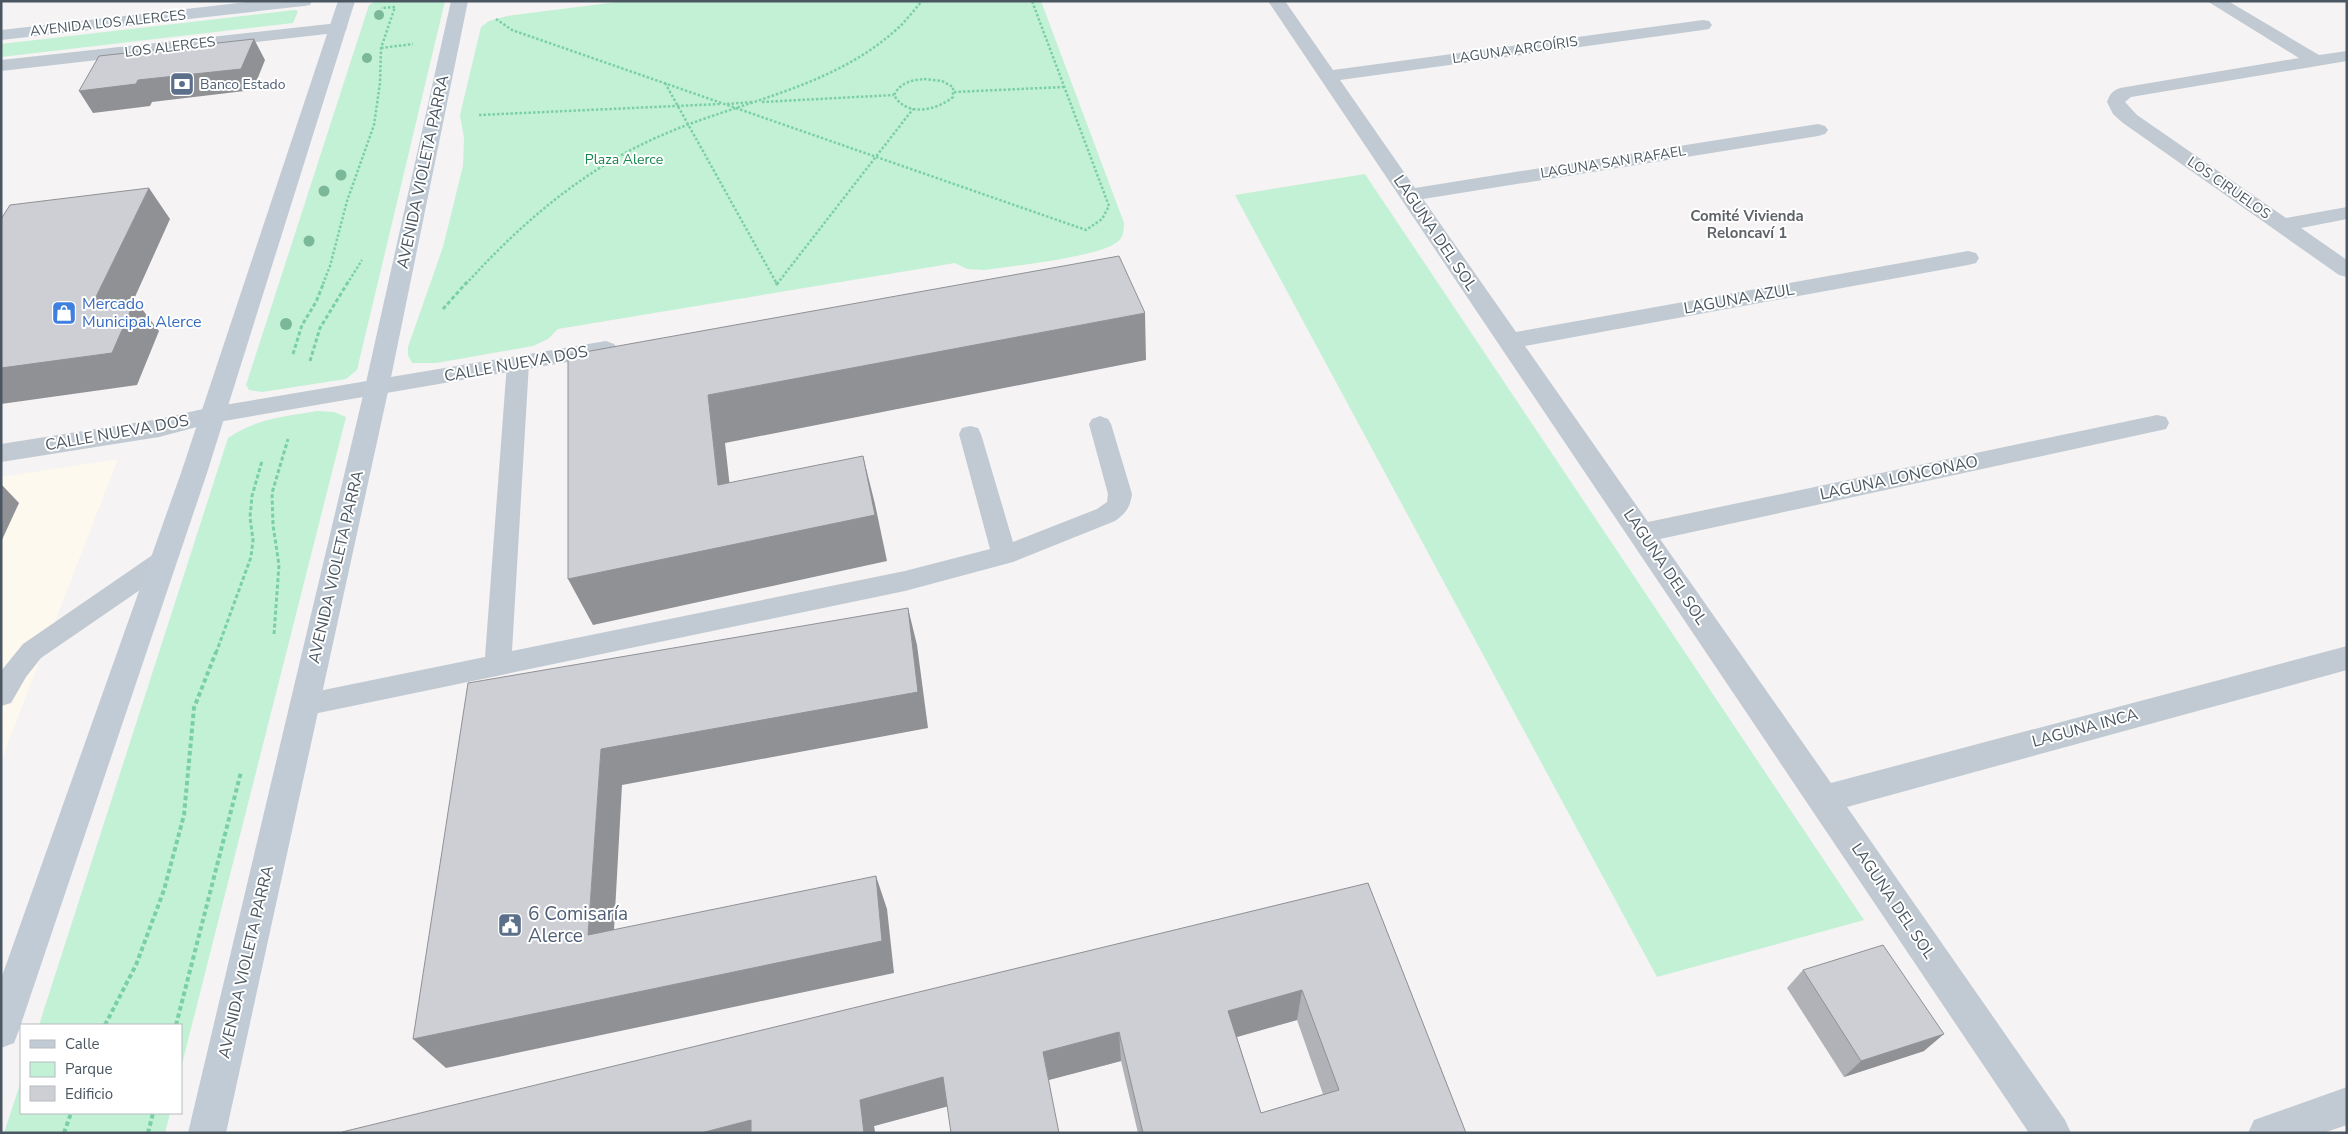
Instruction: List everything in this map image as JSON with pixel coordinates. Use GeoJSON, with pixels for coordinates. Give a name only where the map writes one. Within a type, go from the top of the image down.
{"type":"FeatureCollection","features":[{"type":"Feature","properties":{"kind":"main road","name":"AVENIDA LOS ALERCES"},"geometry":{"type":"LineString","coordinates":[[1,35],[304,1]]}},
{"type":"Feature","properties":{"kind":"main road"},"geometry":{"type":"LineString","coordinates":[[1,1030],[163,561],[347,1]]}},
{"type":"Feature","properties":{"kind":"main road","name":"AVENIDA VIOLETA PARRA"},"geometry":{"type":"LineString","coordinates":[[207,1133],[377,387],[460,1]]}},
{"type":"Feature","properties":{"kind":"street","name":"LAGUNA DEL SOL"},"geometry":{"type":"LineString","coordinates":[[1276,1],[2052,1133]]}},
{"type":"Feature","properties":{"kind":"street"},"geometry":{"type":"LineString","coordinates":[[2215,1],[2316,61],[2347,56]]}},
{"type":"Feature","properties":{"kind":"street","name":"LAGUNA ARCOÍRIS"},"geometry":{"type":"LineString","coordinates":[[1328,76],[1702,25]]}},
{"type":"Feature","properties":{"kind":"street","name":"LOS ALERCES"},"geometry":{"type":"LineString","coordinates":[[1,66],[338,28]]}},
{"type":"Feature","properties":{"kind":"street","name":"LOS CIRUELOS"},"geometry":{"type":"LineString","coordinates":[[2316,61],[2127,92],[2120,95],[2116,102],[2120,110],[2130,119],[2347,270]]}},
{"type":"Feature","properties":{"kind":"street","name":"LAGUNA SAN RAFAEL"},"geometry":{"type":"LineString","coordinates":[[1409,195],[1818,130]]}},
{"type":"Feature","properties":{"kind":"street"},"geometry":{"type":"LineString","coordinates":[[2282,225],[2347,213]]}},
{"type":"Feature","properties":{"kind":"street","name":"LAGUNA AZUL"},"geometry":{"type":"LineString","coordinates":[[1510,341],[1968,258]]}},
{"type":"Feature","properties":{"kind":"street","name":"CALLE NUEVA DOS"},"geometry":{"type":"LineString","coordinates":[[1,453],[160,428],[212,415],[627,345]]}},
{"type":"Feature","properties":{"kind":"street","name":"LAGUNA LONCONAO"},"geometry":{"type":"LineString","coordinates":[[1641,533],[2157,423]]}},
{"type":"Feature","properties":{"kind":"street","name":"LAGUNA INCA"},"geometry":{"type":"LineString","coordinates":[[1824,799],[2347,658]]}},
{"type":"Feature","properties":{"kind":"street"},"geometry":{"type":"LineString","coordinates":[[2267,1133],[2347,1106]]}},
{"type":"Feature","properties":{"kind":"lane"},"geometry":{"type":"LineString","coordinates":[[498,665],[518,363]]}},
{"type":"Feature","properties":{"kind":"lane"},"geometry":{"type":"LineString","coordinates":[[304,705],[905,582],[1004,555],[1106,516],[1118,506],[1120,494],[1100,424]]}},
{"type":"Feature","properties":{"kind":"lane"},"geometry":{"type":"LineString","coordinates":[[970,434],[1004,555]]}},
{"type":"Feature","properties":{"kind":"lane"},"geometry":{"type":"LineString","coordinates":[[1,695],[17,669],[32,651],[163,561]]}},
{"type":"Feature","properties":{"kind":"path"},"geometry":{"type":"LineString","coordinates":[[443,309],[511,234],[588,174],[630,150],[689,124],[796,88],[862,54],[898,27],[922,1]]}},
{"type":"Feature","properties":{"kind":"path"},"geometry":{"type":"LineString","coordinates":[[496,19],[512,30],[1086,230],[1102,219],[1109,206],[1032,1]]}},
{"type":"Feature","properties":{"kind":"path"},"geometry":{"type":"LineString","coordinates":[[294,354],[302,325],[316,302],[330,266],[347,201],[374,125],[380,83],[381,48],[395,7],[380,8]]}},
{"type":"Feature","properties":{"kind":"path"},"geometry":{"type":"LineString","coordinates":[[381,48],[416,43]]}},
{"type":"Feature","properties":{"kind":"path"},"geometry":{"type":"LineString","coordinates":[[894,95],[900,86],[907,82],[924,79],[948,83],[954,92]]}},
{"type":"Feature","properties":{"kind":"path"},"geometry":{"type":"LineString","coordinates":[[665,83],[679,105],[777,284],[913,109]]}},
{"type":"Feature","properties":{"kind":"path"},"geometry":{"type":"LineString","coordinates":[[954,92],[1064,87]]}},
{"type":"Feature","properties":{"kind":"path"},"geometry":{"type":"LineString","coordinates":[[894,95],[899,104],[913,109],[933,108],[942,105],[948,101],[954,92]]}},
{"type":"Feature","properties":{"kind":"path"},"geometry":{"type":"LineString","coordinates":[[479,115],[894,95]]}},
{"type":"Feature","properties":{"kind":"path"},"geometry":{"type":"LineString","coordinates":[[274,636],[278,601],[279,565],[272,524],[272,492],[320,328],[366,252]]}},
{"type":"Feature","properties":{"kind":"path"},"geometry":{"type":"LineString","coordinates":[[106,1024],[136,965],[164,890],[184,815],[194,708],[237,600],[251,557],[250,517],[252,496],[262,461]]}},
{"type":"Feature","properties":{"kind":"path"},"geometry":{"type":"LineString","coordinates":[[176,1024],[242,769]]}},
{"type":"Feature","properties":{"kind":"path"},"geometry":{"type":"LineString","coordinates":[[64,1133],[71,1114]]}},
{"type":"Feature","properties":{"kind":"path"},"geometry":{"type":"LineString","coordinates":[[148,1133],[153,1114]]}},
{"type":"Feature","properties":{"kind":"shaded area"},"geometry":{"type":"Polygon","coordinates":[[[118,459],[1,761],[1,477],[118,459]]]}},
{"type":"Feature","properties":{"kind":"green space"},"geometry":{"type":"Polygon","coordinates":[[[376,1],[445,1],[357,370],[346,379],[262,392],[249,390],[246,385],[369,5],[376,1]]]}},
{"type":"Feature","properties":{"kind":"green space","name":"Plaza Alerce"},"geometry":{"type":"Polygon","coordinates":[[[625,1],[1041,1],[1124,223],[1122,237],[1116,243],[1106,248],[1073,257],[985,270],[967,269],[955,263],[558,329],[548,339],[533,346],[436,363],[412,363],[408,355],[408,347],[443,247],[463,166],[464,138],[460,115],[481,27],[489,21],[507,16],[625,1]]]}},
{"type":"Feature","properties":{"kind":"green space"},"geometry":{"type":"Polygon","coordinates":[[[298,11],[293,23],[1,57],[1,44],[298,11]]]}},
{"type":"Feature","properties":{"kind":"green space"},"geometry":{"type":"Polygon","coordinates":[[[1365,174],[1864,920],[1657,977],[1235,195],[1365,174]]]}},
{"type":"Feature","properties":{"kind":"green space"},"geometry":{"type":"Polygon","coordinates":[[[317,411],[334,412],[346,417],[182,1064],[182,1024],[39,1024],[228,438],[260,422],[317,411]]]}},
{"type":"Feature","properties":{"kind":"green space"},"geometry":{"type":"Polygon","coordinates":[[[20,1084],[20,1114],[170,1114],[165,1133],[4,1133],[20,1084]]]}},
{"type":"Feature","properties":{"kind":"building"},"geometry":{"type":"Polygon","coordinates":[[[254,39],[241,69],[138,80],[136,84],[79,91],[99,56],[254,39]]]}},
{"type":"Feature","properties":{"kind":"building","name":"Mercado Municipal Alerce"},"geometry":{"type":"Polygon","coordinates":[[[149,188],[92,305],[135,300],[112,353],[1,368],[1,219],[10,205],[149,188]]]}},
{"type":"Feature","properties":{"kind":"building"},"geometry":{"type":"Polygon","coordinates":[[[1119,256],[1145,313],[708,395],[718,485],[863,456],[875,515],[568,579],[568,355],[1119,256]]]}},
{"type":"Feature","properties":{"kind":"building"},"geometry":{"type":"Polygon","coordinates":[[[908,608],[918,692],[601,749],[588,935],[876,876],[882,941],[413,1039],[468,683],[908,608]]]}},
{"type":"Feature","properties":{"kind":"building"},"geometry":{"type":"Polygon","coordinates":[[[1368,883],[1466,1133],[1143,1133],[1119,1032],[1043,1052],[1059,1133],[951,1133],[943,1077],[860,1100],[864,1133],[751,1133],[751,1120],[701,1133],[342,1132],[1368,883]],[[1302,990],[1228,1011],[1261,1113],[1339,1090],[1302,990]]]}},
{"type":"Feature","properties":{"kind":"building"},"geometry":{"type":"Polygon","coordinates":[[[1883,945],[1944,1034],[1861,1061],[1803,970],[1883,945]]]}},
{"type":"Feature","properties":{"kind":"place","name":"Banco Estado"},"geometry":{"type":"Point","coordinates":[182,84]}},
{"type":"Feature","properties":{"kind":"place","name":"Mercado Municipal Alerce"},"geometry":{"type":"Point","coordinates":[64,313]}},
{"type":"Feature","properties":{"kind":"place","name":"6 Comisaría Alerce"},"geometry":{"type":"Point","coordinates":[510,925]}},
{"type":"Feature","properties":{"kind":"district","name":"Comité Vivienda Reloncaví 1"},"geometry":{"type":"Point","coordinates":[1747,224]}}]}
